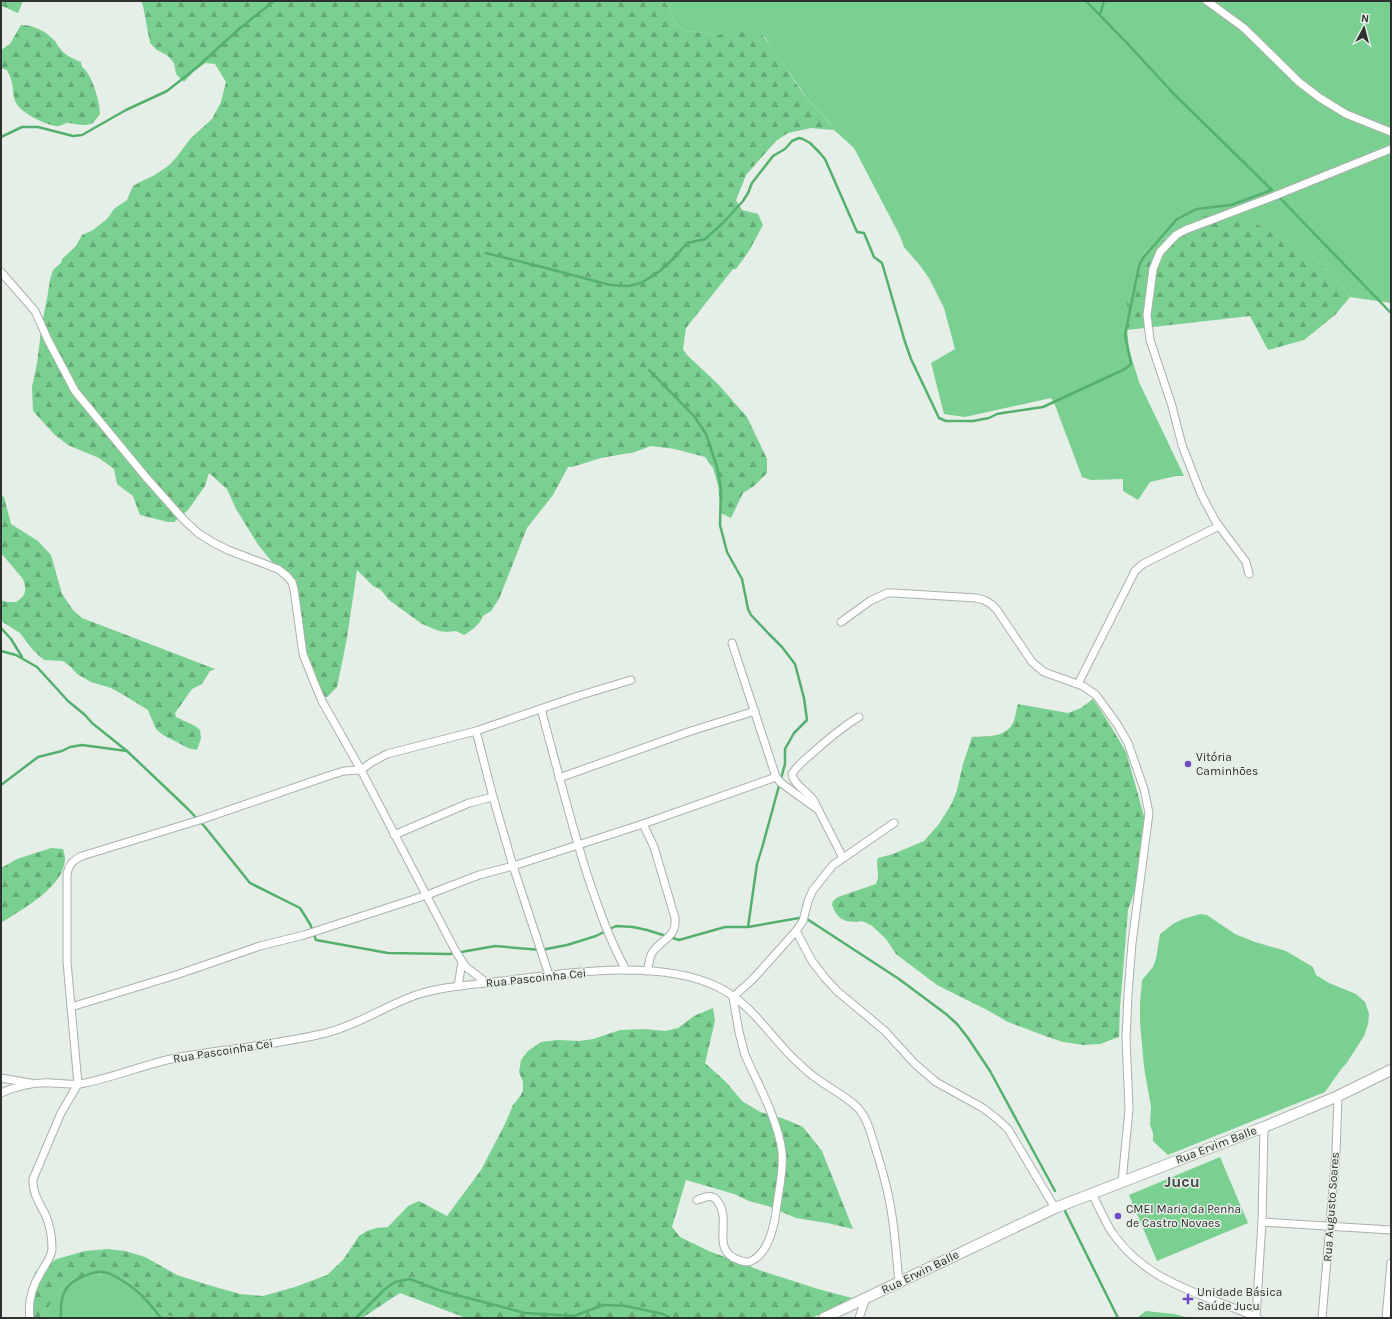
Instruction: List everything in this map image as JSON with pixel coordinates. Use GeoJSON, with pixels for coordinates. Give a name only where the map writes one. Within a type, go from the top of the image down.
{"type":"FeatureCollection","features":[{"type":"Feature","properties":{"kind":"street"},"geometry":{"type":"LineString","coordinates":[[1207,1],[1244,28],[1300,82],[1320,98],[1346,114],[1391,132]]}},
{"type":"Feature","properties":{"kind":"street"},"geometry":{"type":"LineString","coordinates":[[1249,574],[1246,562],[1219,526],[1201,494],[1182,446],[1172,406],[1150,340],[1147,306],[1153,269],[1156,260],[1168,242],[1185,230],[1391,149]]}},
{"type":"Feature","properties":{"kind":"street"},"geometry":{"type":"LineString","coordinates":[[1,272],[35,311],[48,340],[75,391],[145,476],[184,520],[198,533],[214,543],[278,570],[287,576],[292,582],[303,654],[322,701],[361,770],[427,895],[449,941],[462,962],[487,983]]}},
{"type":"Feature","properties":{"kind":"street"},"geometry":{"type":"LineString","coordinates":[[1078,684],[1135,571],[1143,564],[1219,526]]}},
{"type":"Feature","properties":{"kind":"street"},"geometry":{"type":"LineString","coordinates":[[841,622],[870,601],[887,594],[898,593],[955,596],[984,600],[997,610],[1032,662],[1038,668],[1044,672],[1078,684],[1096,695],[1117,724],[1128,743],[1144,789],[1149,813],[1132,943],[1128,994],[1126,1039],[1129,1109],[1122,1182]]}},
{"type":"Feature","properties":{"kind":"street"},"geometry":{"type":"LineString","coordinates":[[732,643],[776,777],[781,783],[820,811]]}},
{"type":"Feature","properties":{"kind":"street"},"geometry":{"type":"LineString","coordinates":[[30,1318],[30,1298],[52,1248],[47,1218],[35,1193],[33,1179],[61,1113],[78,1084],[67,962],[67,875],[70,865],[76,858],[203,819],[331,775],[344,771],[361,770],[387,754],[476,731],[578,696],[631,680]]}},
{"type":"Feature","properties":{"kind":"street"},"geometry":{"type":"LineString","coordinates":[[541,709],[578,845],[604,923],[616,953],[626,970]]}},
{"type":"Feature","properties":{"kind":"street"},"geometry":{"type":"LineString","coordinates":[[559,778],[691,731],[755,711]]}},
{"type":"Feature","properties":{"kind":"street"},"geometry":{"type":"LineString","coordinates":[[843,858],[820,811],[809,794],[793,780],[792,774],[828,739],[847,724],[859,717]]}},
{"type":"Feature","properties":{"kind":"street"},"geometry":{"type":"LineString","coordinates":[[476,731],[513,866],[549,975]]}},
{"type":"Feature","properties":{"kind":"street"},"geometry":{"type":"LineString","coordinates":[[71,1007],[176,975],[260,946],[304,935],[427,895],[479,875],[513,866],[643,824],[776,777]]}},
{"type":"Feature","properties":{"kind":"street"},"geometry":{"type":"LineString","coordinates":[[394,835],[469,803],[493,797]]}},
{"type":"Feature","properties":{"kind":"street"},"geometry":{"type":"LineString","coordinates":[[697,1200],[712,1196],[716,1198],[720,1204],[724,1218],[724,1244],[731,1257],[746,1262],[753,1261],[759,1255],[771,1236],[774,1223],[782,1173],[782,1152],[776,1125],[743,1050],[733,997],[753,978],[796,931],[803,921],[808,901],[813,890],[833,865],[894,823]]}},
{"type":"Feature","properties":{"kind":"street"},"geometry":{"type":"LineString","coordinates":[[643,824],[654,847],[676,923],[671,935],[653,952],[647,971]]}},
{"type":"Feature","properties":{"kind":"street"},"geometry":{"type":"LineString","coordinates":[[796,931],[812,961],[825,978],[838,992],[885,1031],[914,1063],[936,1082],[983,1108],[1008,1129],[1055,1208]]}},
{"type":"Feature","properties":{"kind":"street"},"geometry":{"type":"LineString","coordinates":[[458,986],[462,962]]}},
{"type":"Feature","properties":{"kind":"street","name":"Rua Pascoinha Cei"},"geometry":{"type":"LineString","coordinates":[[1,1093],[33,1083],[50,1082],[78,1084],[128,1072],[163,1061],[303,1038],[338,1030],[413,996],[445,987],[549,975],[626,970],[682,975],[717,987],[750,1010],[803,1068],[815,1078],[847,1099],[858,1108],[864,1116],[876,1150],[890,1200],[894,1227],[898,1282]]}},
{"type":"Feature","properties":{"kind":"street","name":"Rua Ervim Balle"},"geometry":{"type":"LineString","coordinates":[[1016,1226],[1092,1193],[1264,1127],[1338,1096],[1391,1070]]}},
{"type":"Feature","properties":{"kind":"street"},"geometry":{"type":"LineString","coordinates":[[1,1078],[33,1083]]}},
{"type":"Feature","properties":{"kind":"street","name":"Rua Augusto Soares"},"geometry":{"type":"LineString","coordinates":[[1322,1318],[1336,1153],[1338,1096]]}},
{"type":"Feature","properties":{"kind":"street"},"geometry":{"type":"LineString","coordinates":[[1092,1193],[1104,1218],[1116,1237],[1150,1271],[1191,1292],[1257,1318],[1262,1222],[1264,1127]]}},
{"type":"Feature","properties":{"kind":"street"},"geometry":{"type":"LineString","coordinates":[[1262,1222],[1391,1230]]}},
{"type":"Feature","properties":{"kind":"street","name":"Rua Erwin Balle"},"geometry":{"type":"LineString","coordinates":[[824,1318],[1016,1226]]}},
{"type":"Feature","properties":{"kind":"street"},"geometry":{"type":"LineString","coordinates":[[1386,1318],[1391,1263]]}},
{"type":"Feature","properties":{"kind":"street"},"geometry":{"type":"LineString","coordinates":[[859,1318],[866,1298]]}},
{"type":"Feature","properties":{"kind":"green space"},"geometry":{"type":"Polygon","coordinates":[[[1,1],[23,1],[18,13],[2,6],[1,1]]]}},
{"type":"Feature","properties":{"kind":"green space"},"geometry":{"type":"Polygon","coordinates":[[[141,1],[664,1],[670,9],[675,23],[684,30],[716,35],[755,28],[775,51],[805,96],[834,130],[811,128],[788,133],[776,141],[746,175],[736,200],[742,210],[758,214],[763,225],[749,251],[736,269],[733,269],[686,328],[683,349],[687,355],[718,384],[747,417],[767,459],[767,473],[754,486],[743,493],[731,518],[721,513],[718,485],[713,468],[705,457],[675,449],[651,446],[635,452],[601,458],[568,467],[553,495],[527,528],[499,599],[491,611],[483,616],[480,622],[473,629],[464,635],[456,631],[439,631],[422,624],[389,600],[381,590],[373,586],[357,570],[347,638],[337,687],[327,697],[317,695],[301,652],[295,620],[292,590],[283,575],[259,546],[236,509],[227,489],[209,473],[205,486],[188,510],[174,522],[168,522],[140,515],[133,496],[117,484],[114,469],[99,458],[68,445],[55,435],[33,411],[32,387],[37,363],[42,323],[53,270],[76,246],[82,235],[93,230],[107,219],[114,209],[127,200],[133,186],[153,176],[168,166],[175,159],[191,138],[212,119],[221,102],[226,82],[215,64],[205,63],[193,72],[184,82],[176,74],[174,63],[167,55],[157,50],[150,43],[141,1]]]}},
{"type":"Feature","properties":{"kind":"green space"},"geometry":{"type":"Polygon","coordinates":[[[664,1],[1391,1],[1391,303],[1350,297],[1337,279],[1316,260],[1254,222],[1233,215],[1160,240],[1145,252],[1137,275],[1126,319],[1129,349],[1139,382],[1184,476],[1176,476],[1150,482],[1138,500],[1123,491],[1123,479],[1091,480],[1082,477],[1051,398],[965,417],[944,414],[931,363],[955,349],[944,308],[929,278],[904,247],[900,236],[854,148],[834,130],[828,121],[806,97],[765,37],[743,30],[716,35],[684,30],[675,23],[670,9],[664,1]]]}},
{"type":"Feature","properties":{"kind":"green space"},"geometry":{"type":"Polygon","coordinates":[[[21,25],[39,29],[51,37],[64,53],[81,62],[82,67],[92,82],[99,103],[100,114],[93,123],[84,125],[67,123],[54,126],[29,115],[16,103],[11,78],[7,70],[1,68],[1,50],[10,44],[21,25]]]}},
{"type":"Feature","properties":{"kind":"green space"},"geometry":{"type":"Polygon","coordinates":[[[1215,212],[1234,215],[1254,222],[1286,241],[1316,260],[1337,279],[1350,297],[1335,315],[1304,340],[1268,350],[1250,316],[1127,330],[1127,303],[1145,252],[1160,240],[1193,229],[1199,218],[1215,212]]]}},
{"type":"Feature","properties":{"kind":"green space"},"geometry":{"type":"Polygon","coordinates":[[[1,495],[4,497],[11,524],[38,541],[51,555],[62,594],[73,610],[82,618],[215,669],[210,671],[202,684],[192,689],[175,713],[176,717],[200,730],[201,738],[197,750],[188,748],[163,735],[156,729],[148,710],[122,694],[111,688],[91,682],[77,674],[63,661],[44,660],[33,650],[20,633],[1,621],[1,600],[16,602],[24,595],[25,586],[23,579],[1,553],[1,495]]]}},
{"type":"Feature","properties":{"kind":"green space"},"geometry":{"type":"Polygon","coordinates":[[[1093,699],[1126,752],[1146,823],[1137,885],[1128,910],[1119,1037],[1100,1044],[1084,1045],[1063,1042],[1008,1022],[937,985],[896,954],[886,939],[871,925],[862,921],[846,921],[840,918],[832,905],[833,901],[838,897],[876,884],[878,877],[878,858],[893,854],[924,841],[939,824],[952,803],[957,790],[963,764],[972,737],[994,736],[1004,732],[1013,723],[1018,704],[1068,713],[1081,708],[1093,699]]]}},
{"type":"Feature","properties":{"kind":"green space"},"geometry":{"type":"Polygon","coordinates":[[[51,848],[63,849],[65,858],[63,869],[58,878],[41,896],[1,923],[1,868],[17,859],[51,848]]]}},
{"type":"Feature","properties":{"kind":"green space"},"geometry":{"type":"Polygon","coordinates":[[[1200,914],[1207,915],[1235,934],[1255,942],[1286,951],[1313,967],[1316,975],[1329,983],[1356,994],[1365,1002],[1369,1014],[1368,1024],[1364,1036],[1346,1064],[1325,1092],[1168,1155],[1153,1141],[1153,1133],[1150,1125],[1151,1107],[1144,1067],[1140,1022],[1142,980],[1153,967],[1156,959],[1160,934],[1173,924],[1183,919],[1200,914]]]}},
{"type":"Feature","properties":{"kind":"green space"},"geometry":{"type":"Polygon","coordinates":[[[713,1008],[715,1021],[705,1063],[726,1082],[742,1101],[760,1112],[782,1118],[803,1127],[822,1151],[853,1229],[796,1218],[734,1194],[686,1180],[672,1227],[680,1237],[709,1251],[762,1271],[852,1298],[812,1318],[466,1318],[400,1293],[362,1318],[177,1318],[155,1311],[146,1298],[126,1279],[108,1274],[86,1275],[72,1280],[60,1290],[39,1318],[31,1318],[35,1272],[57,1259],[85,1251],[108,1249],[125,1251],[145,1257],[177,1275],[240,1294],[263,1296],[295,1287],[327,1275],[343,1260],[359,1236],[376,1228],[388,1227],[408,1206],[419,1201],[447,1216],[481,1170],[505,1124],[513,1105],[521,1095],[523,1090],[523,1082],[519,1072],[521,1060],[528,1051],[541,1042],[557,1040],[580,1041],[593,1039],[620,1030],[644,1029],[665,1031],[678,1028],[694,1016],[713,1008]]]}},
{"type":"Feature","properties":{"kind":"green space"},"geometry":{"type":"Polygon","coordinates":[[[1220,1157],[1248,1223],[1157,1261],[1129,1195],[1220,1157]]]}},
{"type":"Feature","properties":{"kind":"green space"},"geometry":{"type":"Polygon","coordinates":[[[108,1274],[126,1279],[146,1298],[155,1311],[177,1318],[39,1318],[64,1286],[70,1281],[86,1275],[108,1274]]]}},
{"type":"Feature","properties":{"kind":"green space"},"geometry":{"type":"Polygon","coordinates":[[[1146,1311],[1174,1314],[1190,1318],[1137,1318],[1146,1311]]]}},
{"type":"Feature","properties":{"kind":"waterway"},"geometry":{"type":"LineString","coordinates":[[1,137],[22,127],[38,127],[73,136],[82,135],[126,110],[167,91],[274,1]]}},
{"type":"Feature","properties":{"kind":"waterway"},"geometry":{"type":"LineString","coordinates":[[486,253],[610,285],[628,286],[641,283],[660,271],[687,243],[705,239],[723,223],[743,201],[752,183],[773,156],[785,149],[792,141],[799,138],[803,139],[810,143],[825,159],[857,232],[864,233],[874,257],[882,263],[911,359],[939,418],[946,421],[973,421],[989,418],[997,414],[1043,407],[1125,369],[1131,364],[1125,335],[1139,266],[1143,258],[1177,219],[1197,209],[1231,205],[1272,190],[1174,94],[1086,1]]}},
{"type":"Feature","properties":{"kind":"waterway"},"geometry":{"type":"LineString","coordinates":[[1100,15],[1104,1]]}},
{"type":"Feature","properties":{"kind":"waterway"},"geometry":{"type":"LineString","coordinates":[[1279,197],[1391,313]]}},
{"type":"Feature","properties":{"kind":"waterway"},"geometry":{"type":"LineString","coordinates":[[649,370],[694,416],[706,434],[717,467],[721,489],[720,525],[727,552],[742,579],[748,609],[751,615],[782,647],[795,664],[804,698],[807,720],[794,733],[785,749],[785,764],[757,864],[748,927]]}},
{"type":"Feature","properties":{"kind":"waterway"},"geometry":{"type":"LineString","coordinates":[[1,628],[11,639],[22,657]]}},
{"type":"Feature","properties":{"kind":"waterway"},"geometry":{"type":"LineString","coordinates":[[1,651],[16,655],[37,667],[68,701],[92,723],[127,751],[187,808],[205,827],[250,883],[300,908],[310,924],[316,940],[388,953],[450,954],[495,946],[541,950],[567,945],[596,936],[616,926],[647,930],[679,940],[725,927],[748,927],[799,918],[807,919],[899,979],[957,1024],[990,1071],[1055,1191]]}},
{"type":"Feature","properties":{"kind":"waterway"},"geometry":{"type":"LineString","coordinates":[[1,785],[38,757],[62,751],[70,747],[82,745],[127,751]]}},
{"type":"Feature","properties":{"kind":"waterway"},"geometry":{"type":"LineString","coordinates":[[1065,1211],[1118,1318]]}},
{"type":"Feature","properties":{"kind":"waterway"},"geometry":{"type":"LineString","coordinates":[[61,1318],[63,1295],[68,1286],[84,1276],[101,1272],[109,1273],[132,1287],[161,1318]]}},
{"type":"Feature","properties":{"kind":"waterway"},"geometry":{"type":"LineString","coordinates":[[356,1318],[385,1289],[395,1282],[410,1279],[438,1290],[525,1313],[574,1316],[603,1305],[626,1306],[663,1314],[671,1318]]}},
{"type":"Feature","properties":{"kind":"place","name":"Vitória Caminhões"},"geometry":{"type":"Point","coordinates":[1188,764]}},
{"type":"Feature","properties":{"kind":"place","name":"CMEI Maria da Penha de Castro Novaes"},"geometry":{"type":"Point","coordinates":[1118,1216]}},
{"type":"Feature","properties":{"kind":"place","name":"Unidade Básica Saúde Jucu"},"geometry":{"type":"Point","coordinates":[1188,1299]}},
{"type":"Feature","properties":{"kind":"district","name":"Jucu"},"geometry":{"type":"Point","coordinates":[1182,1181]}}]}
